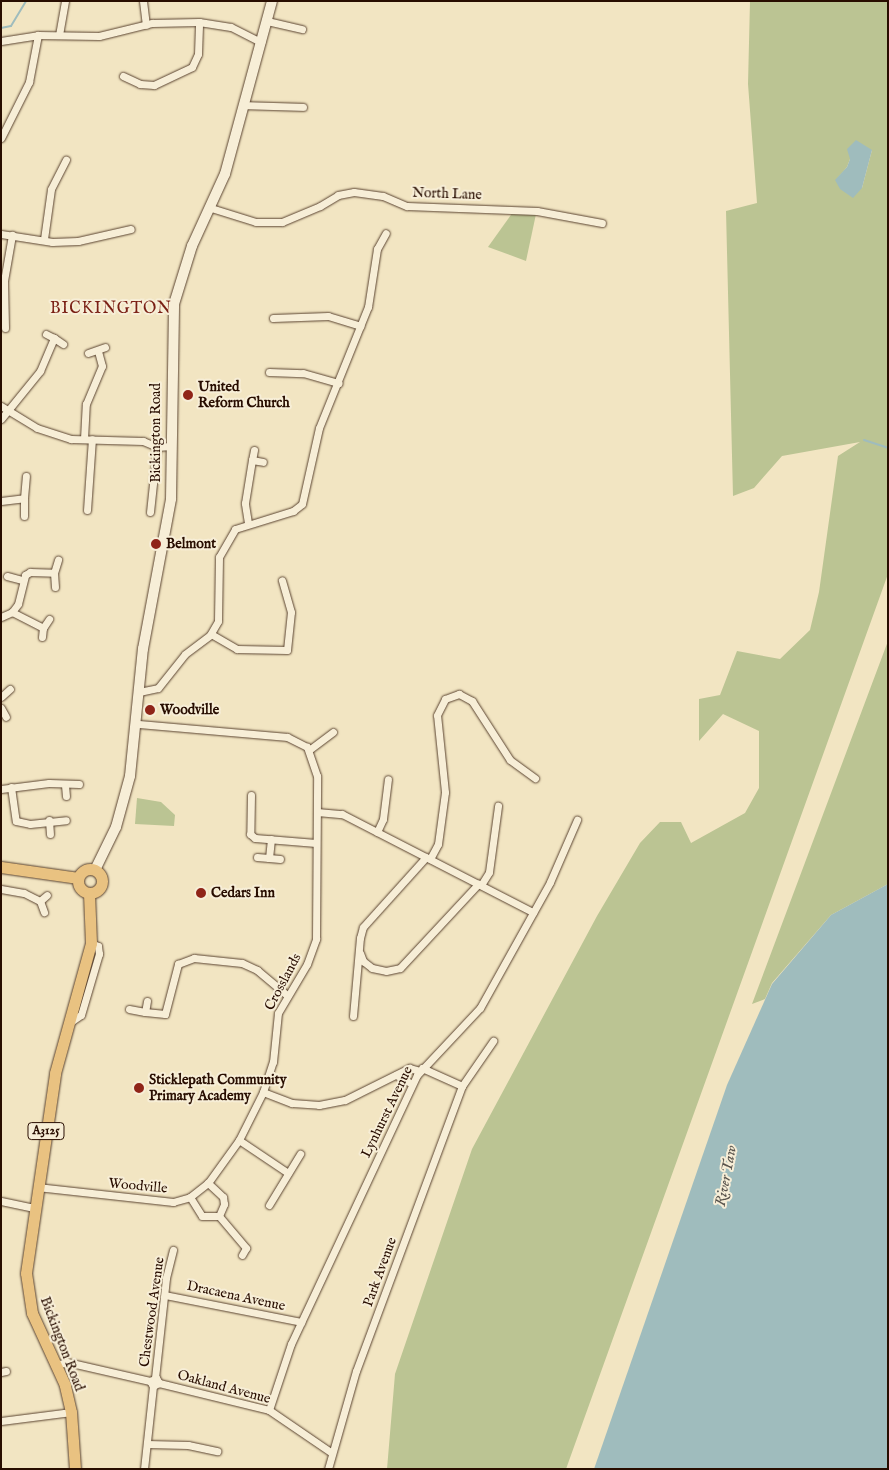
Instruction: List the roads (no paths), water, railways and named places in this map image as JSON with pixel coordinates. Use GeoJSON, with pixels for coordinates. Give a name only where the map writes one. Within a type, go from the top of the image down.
{"type":"FeatureCollection","features":[{"type":"Feature","properties":{"kind":"main road","name":"Bickington Road"},"geometry":{"type":"LineString","coordinates":[[95,870],[116,827],[130,776],[137,724],[143,648],[171,500],[174,304],[192,246],[212,208],[272,1]]}},
{"type":"Feature","properties":{"kind":"main road"},"geometry":{"type":"LineString","coordinates":[[1,867],[78,878]]}},
{"type":"Feature","properties":{"kind":"main road"},"geometry":{"type":"LineString","coordinates":[[95,870],[102,882],[98,890],[89,894],[80,888],[78,878],[83,871],[95,870]]}},
{"type":"Feature","properties":{"kind":"main road","name":"Bickington Road"},"geometry":{"type":"LineString","coordinates":[[75,1469],[72,1412],[56,1365],[34,1321],[26,1285],[37,1187],[55,1074],[90,943],[89,894]]}},
{"type":"Feature","properties":{"kind":"street"},"geometry":{"type":"LineString","coordinates":[[59,35],[66,1]]}},
{"type":"Feature","properties":{"kind":"street"},"geometry":{"type":"LineString","coordinates":[[143,1],[146,25]]}},
{"type":"Feature","properties":{"kind":"street"},"geometry":{"type":"LineString","coordinates":[[267,21],[302,29]]}},
{"type":"Feature","properties":{"kind":"street"},"geometry":{"type":"LineString","coordinates":[[123,76],[140,84],[154,85],[192,67],[198,54],[199,22]]}},
{"type":"Feature","properties":{"kind":"street"},"geometry":{"type":"LineString","coordinates":[[1,41],[38,35],[99,36],[146,25],[199,22],[231,28],[261,42]]}},
{"type":"Feature","properties":{"kind":"street"},"geometry":{"type":"LineString","coordinates":[[1,138],[29,82],[38,35]]}},
{"type":"Feature","properties":{"kind":"street"},"geometry":{"type":"LineString","coordinates":[[243,105],[303,107]]}},
{"type":"Feature","properties":{"kind":"street"},"geometry":{"type":"LineString","coordinates":[[44,239],[51,189],[66,160]]}},
{"type":"Feature","properties":{"kind":"street","name":"North Lane"},"geometry":{"type":"LineString","coordinates":[[212,208],[256,222],[282,222],[320,206],[338,195],[354,192],[383,196],[407,206],[537,211],[602,223]]}},
{"type":"Feature","properties":{"kind":"street"},"geometry":{"type":"LineString","coordinates":[[1,234],[78,241],[131,229]]}},
{"type":"Feature","properties":{"kind":"street"},"geometry":{"type":"LineString","coordinates":[[139,692],[158,688],[185,654],[211,634],[218,621],[219,557],[235,529],[248,523],[293,512],[302,504],[319,428],[339,383],[368,307],[377,250],[386,233]]}},
{"type":"Feature","properties":{"kind":"street"},"geometry":{"type":"LineString","coordinates":[[5,328],[4,282],[12,234]]}},
{"type":"Feature","properties":{"kind":"street"},"geometry":{"type":"LineString","coordinates":[[274,318],[328,316],[361,326]]}},
{"type":"Feature","properties":{"kind":"street"},"geometry":{"type":"LineString","coordinates":[[46,334],[63,344]]}},
{"type":"Feature","properties":{"kind":"street"},"geometry":{"type":"LineString","coordinates":[[1,418],[4,408],[40,371],[54,338]]}},
{"type":"Feature","properties":{"kind":"street"},"geometry":{"type":"LineString","coordinates":[[88,353],[106,347]]}},
{"type":"Feature","properties":{"kind":"street"},"geometry":{"type":"LineString","coordinates":[[87,510],[88,439],[86,404],[102,366],[98,351]]}},
{"type":"Feature","properties":{"kind":"street"},"geometry":{"type":"LineString","coordinates":[[269,372],[302,373],[339,383]]}},
{"type":"Feature","properties":{"kind":"street"},"geometry":{"type":"LineString","coordinates":[[4,408],[54,435],[88,439],[143,441],[157,446],[171,446]]}},
{"type":"Feature","properties":{"kind":"street"},"geometry":{"type":"LineString","coordinates":[[150,512],[157,446]]}},
{"type":"Feature","properties":{"kind":"street"},"geometry":{"type":"LineString","coordinates":[[248,523],[245,503],[254,450]]}},
{"type":"Feature","properties":{"kind":"street"},"geometry":{"type":"LineString","coordinates":[[252,460],[263,462]]}},
{"type":"Feature","properties":{"kind":"street"},"geometry":{"type":"LineString","coordinates":[[24,516],[26,476]]}},
{"type":"Feature","properties":{"kind":"street"},"geometry":{"type":"LineString","coordinates":[[1,501],[24,498]]}},
{"type":"Feature","properties":{"kind":"street"},"geometry":{"type":"LineString","coordinates":[[55,587],[54,573],[58,560]]}},
{"type":"Feature","properties":{"kind":"street"},"geometry":{"type":"LineString","coordinates":[[1,617],[12,612],[18,604],[22,580],[30,572],[54,573]]}},
{"type":"Feature","properties":{"kind":"street"},"geometry":{"type":"LineString","coordinates":[[7,576],[22,580]]}},
{"type":"Feature","properties":{"kind":"street"},"geometry":{"type":"LineString","coordinates":[[211,634],[237,649],[287,650],[291,612],[282,580]]}},
{"type":"Feature","properties":{"kind":"street"},"geometry":{"type":"LineString","coordinates":[[12,612],[43,628]]}},
{"type":"Feature","properties":{"kind":"street"},"geometry":{"type":"LineString","coordinates":[[42,637],[43,628],[49,619]]}},
{"type":"Feature","properties":{"kind":"street"},"geometry":{"type":"LineString","coordinates":[[1,697],[10,689]]}},
{"type":"Feature","properties":{"kind":"street"},"geometry":{"type":"LineString","coordinates":[[354,1016],[359,947],[363,927],[428,858],[438,844],[445,792],[436,715],[440,704],[454,694],[472,701],[510,760],[535,778]]}},
{"type":"Feature","properties":{"kind":"street"},"geometry":{"type":"LineString","coordinates":[[1,708],[6,717]]}},
{"type":"Feature","properties":{"kind":"street"},"geometry":{"type":"LineString","coordinates":[[137,724],[287,737],[298,741],[309,750],[333,732]]}},
{"type":"Feature","properties":{"kind":"street","name":"Crosslands"},"geometry":{"type":"LineString","coordinates":[[263,1092],[273,1062],[275,1024],[312,953],[316,912],[317,776],[309,750]]}},
{"type":"Feature","properties":{"kind":"street"},"geometry":{"type":"LineString","coordinates":[[377,832],[383,819],[388,779]]}},
{"type":"Feature","properties":{"kind":"street"},"geometry":{"type":"LineString","coordinates":[[1,789],[49,783],[79,784]]}},
{"type":"Feature","properties":{"kind":"street"},"geometry":{"type":"LineString","coordinates":[[65,785],[66,796]]}},
{"type":"Feature","properties":{"kind":"street"},"geometry":{"type":"LineString","coordinates":[[11,787],[16,821],[30,824],[49,820],[66,820]]}},
{"type":"Feature","properties":{"kind":"street"},"geometry":{"type":"LineString","coordinates":[[251,795],[250,834],[254,838],[316,843]]}},
{"type":"Feature","properties":{"kind":"street"},"geometry":{"type":"LineString","coordinates":[[359,947],[363,961],[372,968],[386,971],[400,968],[479,885],[489,872],[498,806]]}},
{"type":"Feature","properties":{"kind":"street"},"geometry":{"type":"LineString","coordinates":[[317,812],[342,814],[533,912]]}},
{"type":"Feature","properties":{"kind":"street"},"geometry":{"type":"LineString","coordinates":[[49,820],[50,834]]}},
{"type":"Feature","properties":{"kind":"street","name":"Lynhurst Avenue"},"geometry":{"type":"LineString","coordinates":[[269,1410],[301,1322],[412,1084],[421,1069],[480,1008],[533,912],[577,820]]}},
{"type":"Feature","properties":{"kind":"street"},"geometry":{"type":"LineString","coordinates":[[269,858],[271,839]]}},
{"type":"Feature","properties":{"kind":"street"},"geometry":{"type":"LineString","coordinates":[[257,857],[280,859]]}},
{"type":"Feature","properties":{"kind":"street"},"geometry":{"type":"LineString","coordinates":[[1,889],[24,893],[40,901],[44,912]]}},
{"type":"Feature","properties":{"kind":"street"},"geometry":{"type":"LineString","coordinates":[[40,901],[47,895]]}},
{"type":"Feature","properties":{"kind":"street"},"geometry":{"type":"LineString","coordinates":[[129,1009],[160,1015],[167,1012],[178,964],[194,958],[242,964],[257,970],[288,996]]}},
{"type":"Feature","properties":{"kind":"street"},"geometry":{"type":"LineString","coordinates":[[145,1012],[147,1001]]}},
{"type":"Feature","properties":{"kind":"street","name":"Park Avenue"},"geometry":{"type":"LineString","coordinates":[[328,1469],[356,1372],[462,1086],[493,1041]]}},
{"type":"Feature","properties":{"kind":"street"},"geometry":{"type":"LineString","coordinates":[[263,1092],[292,1102],[319,1105],[345,1100],[409,1068],[421,1069],[462,1086]]}},
{"type":"Feature","properties":{"kind":"street"},"geometry":{"type":"LineString","coordinates":[[396,1075],[412,1084]]}},
{"type":"Feature","properties":{"kind":"street","name":"Woodville"},"geometry":{"type":"LineString","coordinates":[[37,1187],[157,1202],[190,1197],[208,1184],[239,1140],[263,1092]]}},
{"type":"Feature","properties":{"kind":"street"},"geometry":{"type":"LineString","coordinates":[[239,1140],[288,1173]]}},
{"type":"Feature","properties":{"kind":"street"},"geometry":{"type":"LineString","coordinates":[[269,1204],[300,1154]]}},
{"type":"Feature","properties":{"kind":"street"},"geometry":{"type":"LineString","coordinates":[[208,1184],[223,1197],[224,1204],[219,1216]]}},
{"type":"Feature","properties":{"kind":"street"},"geometry":{"type":"LineString","coordinates":[[190,1197],[202,1216],[219,1216],[246,1248],[242,1254]]}},
{"type":"Feature","properties":{"kind":"street"},"geometry":{"type":"LineString","coordinates":[[1,1201],[35,1208]]}},
{"type":"Feature","properties":{"kind":"street","name":"Chestwood Avenue"},"geometry":{"type":"LineString","coordinates":[[144,1469],[165,1295],[174,1250]]}},
{"type":"Feature","properties":{"kind":"street","name":"Dracaena Avenue"},"geometry":{"type":"LineString","coordinates":[[165,1295],[301,1322]]}},
{"type":"Feature","properties":{"kind":"street","name":"Oakland Avenue"},"geometry":{"type":"LineString","coordinates":[[56,1365],[67,1362],[269,1410],[332,1453]]}},
{"type":"Feature","properties":{"kind":"street"},"geometry":{"type":"LineString","coordinates":[[1,1421],[72,1412]]}},
{"type":"Feature","properties":{"kind":"street"},"geometry":{"type":"LineString","coordinates":[[147,1444],[188,1445],[217,1450]]}},
{"type":"Feature","properties":{"kind":"water"},"geometry":{"type":"Polygon","coordinates":[[[856,140],[872,150],[862,188],[853,198],[840,189],[835,180],[847,167],[850,159],[847,149],[856,140]]]}},
{"type":"Feature","properties":{"kind":"water","name":"River Taw"},"geometry":{"type":"Polygon","coordinates":[[[888,884],[888,1469],[594,1469],[727,1085],[772,984],[831,915],[888,884]]]}},
{"type":"Feature","properties":{"kind":"waterway"},"geometry":{"type":"LineString","coordinates":[[1,28],[11,26],[26,1]]}},
{"type":"Feature","properties":{"kind":"waterway"},"geometry":{"type":"LineString","coordinates":[[864,440],[888,448]]}},
{"type":"Feature","properties":{"kind":"place","name":"United Reform Church"},"geometry":{"type":"Point","coordinates":[188,395]}},
{"type":"Feature","properties":{"kind":"place","name":"Belmont"},"geometry":{"type":"Point","coordinates":[156,544]}},
{"type":"Feature","properties":{"kind":"place","name":"Woodville"},"geometry":{"type":"Point","coordinates":[150,710]}},
{"type":"Feature","properties":{"kind":"place","name":"Cedars Inn"},"geometry":{"type":"Point","coordinates":[201,893]}},
{"type":"Feature","properties":{"kind":"place","name":"Sticklepath Community Primary Academy"},"geometry":{"type":"Point","coordinates":[139,1088]}},
{"type":"Feature","properties":{"kind":"district","name":"BICKINGTON"},"geometry":{"type":"Point","coordinates":[111,309]}}]}
